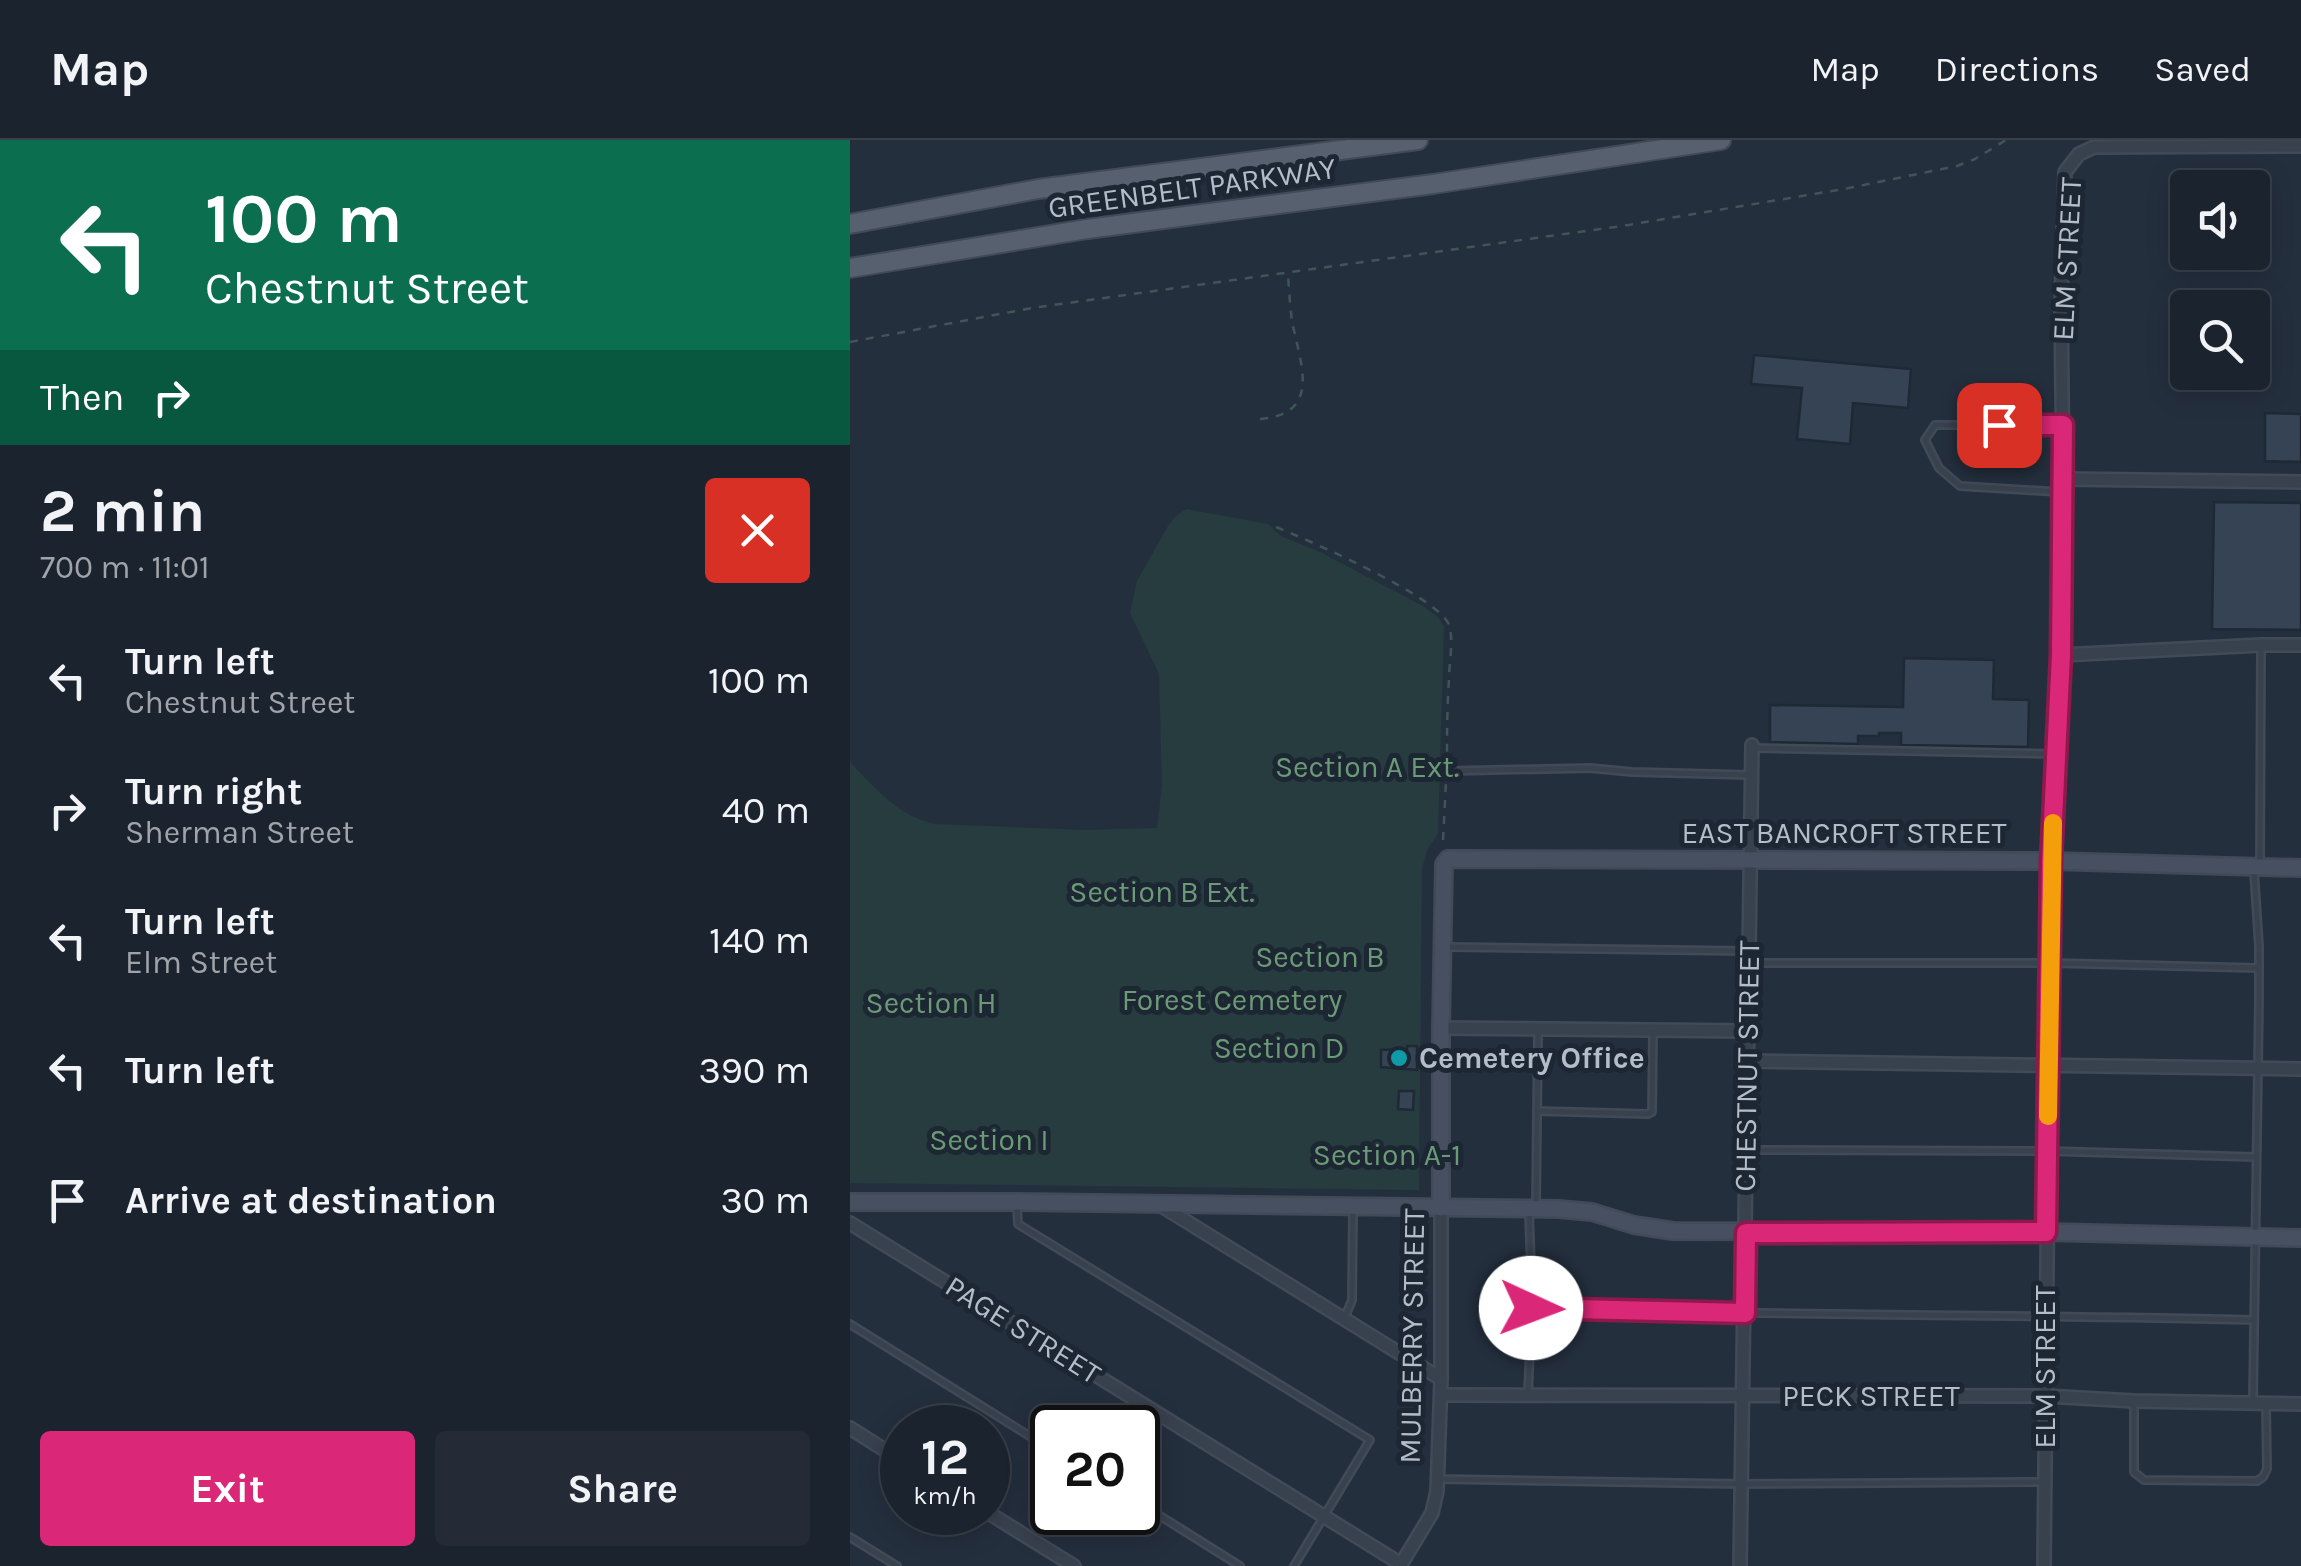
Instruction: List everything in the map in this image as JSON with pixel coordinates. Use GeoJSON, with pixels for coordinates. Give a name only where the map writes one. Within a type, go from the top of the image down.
{"type":"FeatureCollection","features":[{"type":"Feature","properties":{"kind":"main road","name":"GREENBELT PARKWAY"},"geometry":{"type":"LineString","coordinates":[[850,224],[1038,189],[1418,140]]}},
{"type":"Feature","properties":{"kind":"main road","name":"GREENBELT PARKWAY"},"geometry":{"type":"LineString","coordinates":[[850,268],[1087,228],[1433,184],[1720,140]]}},
{"type":"Feature","properties":{"kind":"street","name":"ELM STREET"},"geometry":{"type":"LineString","coordinates":[[2044,1566],[2051,861],[2061,655],[2065,172],[2079,154],[2094,147],[2301,146]]}},
{"type":"Feature","properties":{"kind":"street"},"geometry":{"type":"LineString","coordinates":[[2063,485],[2301,482]]}},
{"type":"Feature","properties":{"kind":"street"},"geometry":{"type":"LineString","coordinates":[[2061,655],[2301,645]]}},
{"type":"Feature","properties":{"kind":"street","name":"CHESTNUT STREET"},"geometry":{"type":"LineString","coordinates":[[1740,1566],[1752,747]]}},
{"type":"Feature","properties":{"kind":"street","name":"EAST BANCROFT STREET"},"geometry":{"type":"LineString","coordinates":[[1448,858],[2051,861],[2301,868]]}},
{"type":"Feature","properties":{"kind":"street","name":"MULBERRY STREET"},"geometry":{"type":"LineString","coordinates":[[1400,1565],[1432,1513],[1438,1479],[1442,1379],[1440,1028],[1444,864],[1448,858]]}},
{"type":"Feature","properties":{"kind":"street"},"geometry":{"type":"LineString","coordinates":[[1440,1028],[1748,1031]]}},
{"type":"Feature","properties":{"kind":"street"},"geometry":{"type":"LineString","coordinates":[[1748,1061],[2301,1069]]}},
{"type":"Feature","properties":{"kind":"street"},"geometry":{"type":"LineString","coordinates":[[850,1202],[1532,1209],[1592,1212],[1634,1225],[1673,1231],[2046,1232],[2301,1238]]}},
{"type":"Feature","properties":{"kind":"street"},"geometry":{"type":"LineString","coordinates":[[1158,1203],[1442,1379]]}},
{"type":"Feature","properties":{"kind":"street","name":"PAGE STREET"},"geometry":{"type":"LineString","coordinates":[[850,1224],[1400,1565]]}},
{"type":"Feature","properties":{"kind":"street","name":"PECK STREET"},"geometry":{"type":"LineString","coordinates":[[1441,1395],[2045,1396],[2301,1404]]}},
{"type":"Feature","properties":{"kind":"street"},"geometry":{"type":"LineString","coordinates":[[850,1428],[880,1447]]}},
{"type":"Feature","properties":{"kind":"street"},"geometry":{"type":"LineString","coordinates":[[1010,1526],[1074,1566]]}},
{"type":"Feature","properties":{"kind":"lane"},"geometry":{"type":"LineString","coordinates":[[2063,425],[1935,425],[1925,440],[1939,468],[1960,486],[2063,485]]}},
{"type":"Feature","properties":{"kind":"lane"},"geometry":{"type":"LineString","coordinates":[[2134,1401],[2134,1472],[2144,1480],[2258,1481],[2264,1476],[2254,1320],[2261,644]]}},
{"type":"Feature","properties":{"kind":"lane"},"geometry":{"type":"LineString","coordinates":[[1752,747],[2056,754]]}},
{"type":"Feature","properties":{"kind":"lane"},"geometry":{"type":"LineString","coordinates":[[1448,771],[1590,768],[1751,775]]}},
{"type":"Feature","properties":{"kind":"lane"},"geometry":{"type":"LineString","coordinates":[[1443,947],[2259,968]]}},
{"type":"Feature","properties":{"kind":"lane"},"geometry":{"type":"LineString","coordinates":[[1528,1395],[1538,1029]]}},
{"type":"Feature","properties":{"kind":"lane"},"geometry":{"type":"LineString","coordinates":[[1537,1111],[1652,1112],[1653,1030]]}},
{"type":"Feature","properties":{"kind":"lane"},"geometry":{"type":"LineString","coordinates":[[1746,1150],[2047,1151],[2256,1158]]}},
{"type":"Feature","properties":{"kind":"lane"},"geometry":{"type":"LineString","coordinates":[[1017,1202],[1018,1224],[1370,1440],[1294,1566]]}},
{"type":"Feature","properties":{"kind":"lane"},"geometry":{"type":"LineString","coordinates":[[1344,1318],[1352,1300],[1353,1207]]}},
{"type":"Feature","properties":{"kind":"lane"},"geometry":{"type":"LineString","coordinates":[[1531,1308],[2254,1320]]}},
{"type":"Feature","properties":{"kind":"lane"},"geometry":{"type":"LineString","coordinates":[[850,1324],[1030,1436]]}},
{"type":"Feature","properties":{"kind":"lane"},"geometry":{"type":"LineString","coordinates":[[1438,1479],[1742,1484],[2044,1482]]}},
{"type":"Feature","properties":{"kind":"lane"},"geometry":{"type":"LineString","coordinates":[[1160,1516],[1240,1566]]}},
{"type":"Feature","properties":{"kind":"lane"},"geometry":{"type":"LineString","coordinates":[[850,1537],[897,1566]]}},
{"type":"Feature","properties":{"kind":"path"},"geometry":{"type":"LineString","coordinates":[[850,342],[1032,308],[1638,224],[1864,185],[1957,166],[2006,140]]}},
{"type":"Feature","properties":{"kind":"path"},"geometry":{"type":"LineString","coordinates":[[1260,419],[1286,414],[1302,394],[1303,376],[1291,316],[1288,273]]}},
{"type":"Feature","properties":{"kind":"path"},"geometry":{"type":"LineString","coordinates":[[1276,527],[1318,544],[1416,595],[1432,604],[1446,620],[1451,640],[1447,762]]}},
{"type":"Feature","properties":{"kind":"path"},"geometry":{"type":"LineString","coordinates":[[1443,840],[1446,782]]}},
{"type":"Feature","properties":{"kind":"green space","name":"Forest Cemetery"},"geometry":{"type":"Polygon","coordinates":[[[1186,509],[1268,524],[1281,536],[1423,606],[1444,627],[1438,834],[1428,848],[1422,868],[1419,1190],[850,1183],[850,762],[899,808],[935,824],[1083,830],[1157,828],[1162,786],[1159,674],[1130,613],[1137,581],[1168,526],[1186,509]]]}},
{"type":"Feature","properties":{"kind":"building"},"geometry":{"type":"Polygon","coordinates":[[[1754,355],[1911,369],[1908,408],[1853,403],[1850,444],[1797,439],[1802,388],[1751,384],[1754,355]]]}},
{"type":"Feature","properties":{"kind":"building"},"geometry":{"type":"Polygon","coordinates":[[[2265,413],[2301,414],[2301,462],[2265,461],[2265,413]]]}},
{"type":"Feature","properties":{"kind":"building"},"geometry":{"type":"Polygon","coordinates":[[[2214,502],[2301,503],[2301,630],[2212,629],[2214,502]]]}},
{"type":"Feature","properties":{"kind":"building"},"geometry":{"type":"Polygon","coordinates":[[[1904,658],[1994,660],[1993,699],[2029,700],[2028,747],[1901,745],[1901,733],[1858,736],[1858,744],[1770,742],[1770,705],[1903,707],[1904,658]]]}},
{"type":"Feature","properties":{"kind":"building","name":"Cemetery Office"},"geometry":{"type":"Polygon","coordinates":[[[1417,1046],[1417,1070],[1381,1067],[1381,1050],[1417,1046]]]}},
{"type":"Feature","properties":{"kind":"building"},"geometry":{"type":"Polygon","coordinates":[[[1399,1091],[1414,1091],[1413,1110],[1398,1109],[1399,1091]]]}},
{"type":"Feature","properties":{"kind":"slow traffic"},"geometry":{"type":"LineString","coordinates":[[2048,1116],[2053,823]]}},
{"type":"Feature","properties":{"kind":"place","name":"Cemetery Office"},"geometry":{"type":"Point","coordinates":[1399,1058]}},
{"type":"Feature","properties":{"kind":"route"},"geometry":{"type":"LineString","coordinates":[[1531,1308],[1745,1313],[1746,1233],[2046,1232],[2063,425],[1999,425]]}},
{"type":"Feature","properties":{"kind":"park label","name":"Section A Ext."},"geometry":{"type":"Point","coordinates":[1367,767]}},
{"type":"Feature","properties":{"kind":"park label","name":"Section B Ext."},"geometry":{"type":"Point","coordinates":[1162,892]}},
{"type":"Feature","properties":{"kind":"park label","name":"Section B"},"geometry":{"type":"Point","coordinates":[1320,957]}},
{"type":"Feature","properties":{"kind":"park label","name":"Section H"},"geometry":{"type":"Point","coordinates":[931,1003]}},
{"type":"Feature","properties":{"kind":"park label","name":"Section D"},"geometry":{"type":"Point","coordinates":[1279,1048]}},
{"type":"Feature","properties":{"kind":"park label","name":"Section I"},"geometry":{"type":"Point","coordinates":[989,1140]}},
{"type":"Feature","properties":{"kind":"park label","name":"Section A-1"},"geometry":{"type":"Point","coordinates":[1387,1155]}}]}
